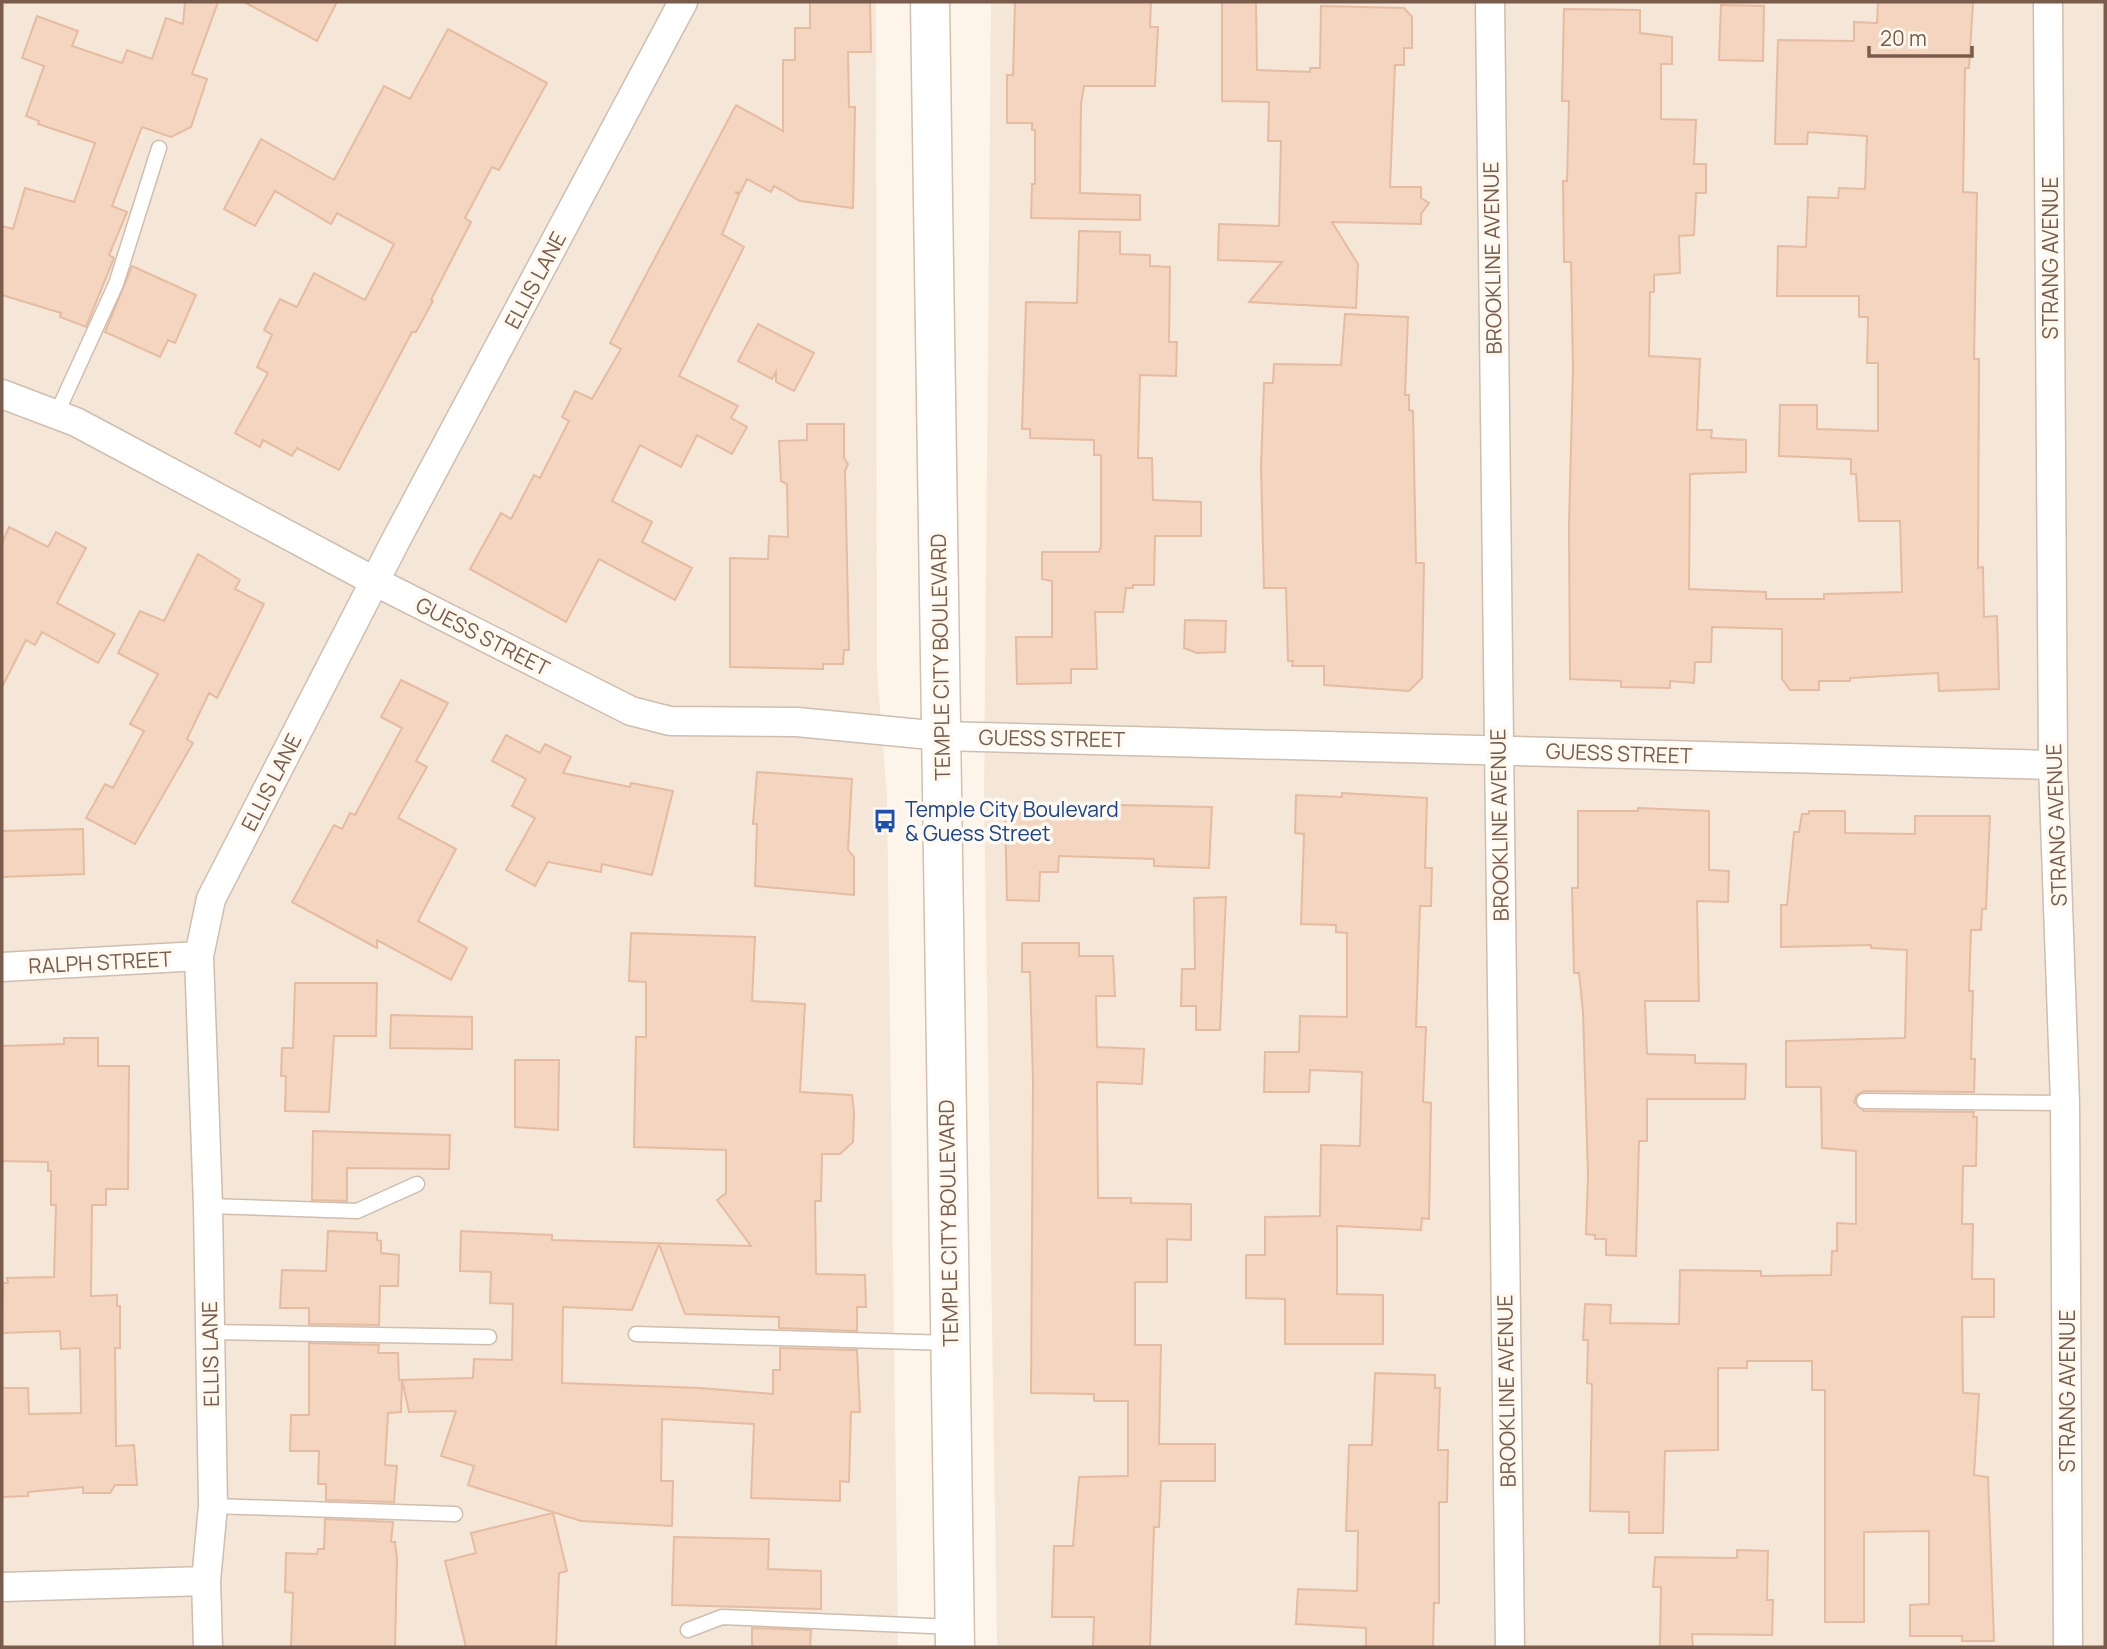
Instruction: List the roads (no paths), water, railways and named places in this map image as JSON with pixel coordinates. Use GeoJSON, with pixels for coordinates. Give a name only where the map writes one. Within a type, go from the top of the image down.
{"type":"FeatureCollection","features":[{"type":"Feature","properties":{"kind":"main road","name":"TEMPLE CITY BOULEVARD"},"geometry":{"type":"LineString","coordinates":[[930,2],[955,1637]]}},
{"type":"Feature","properties":{"kind":"street","name":"ELLIS LANE"},"geometry":{"type":"LineString","coordinates":[[208,1647],[206,1581],[213,1506],[208,1206],[199,956],[211,900],[374,581],[683,2]]}},
{"type":"Feature","properties":{"kind":"street","name":"BROOKLINE AVENUE"},"geometry":{"type":"LineString","coordinates":[[1490,2],[1510,1647]]}},
{"type":"Feature","properties":{"kind":"street","name":"STRANG AVENUE"},"geometry":{"type":"LineString","coordinates":[[2048,2],[2053,765],[2065,1103],[2068,1647]]}},
{"type":"Feature","properties":{"kind":"street","name":"GUESS STREET"},"geometry":{"type":"LineString","coordinates":[[2,394],[76,422],[374,581],[631,711],[670,720],[797,722],[941,736],[2053,765]]}},
{"type":"Feature","properties":{"kind":"street","name":"RALPH STREET"},"geometry":{"type":"LineString","coordinates":[[2,967],[199,956]]}},
{"type":"Feature","properties":{"kind":"street"},"geometry":{"type":"LineString","coordinates":[[2,1587],[206,1581]]}},
{"type":"Feature","properties":{"kind":"lane"},"geometry":{"type":"LineString","coordinates":[[56,415],[116,284],[159,148]]}},
{"type":"Feature","properties":{"kind":"lane"},"geometry":{"type":"LineString","coordinates":[[1864,1101],[2065,1103]]}},
{"type":"Feature","properties":{"kind":"lane"},"geometry":{"type":"LineString","coordinates":[[208,1206],[357,1211],[417,1184]]}},
{"type":"Feature","properties":{"kind":"lane"},"geometry":{"type":"LineString","coordinates":[[209,1332],[489,1337]]}},
{"type":"Feature","properties":{"kind":"lane"},"geometry":{"type":"LineString","coordinates":[[636,1334],[950,1343]]}},
{"type":"Feature","properties":{"kind":"lane"},"geometry":{"type":"LineString","coordinates":[[213,1506],[455,1514]]}},
{"type":"Feature","properties":{"kind":"lane"},"geometry":{"type":"LineString","coordinates":[[688,1630],[722,1616],[955,1637]]}},
{"type":"Feature","properties":{"kind":"place","name":"Temple City Boulevard & Guess Street"},"geometry":{"type":"Point","coordinates":[885,821]}}]}
